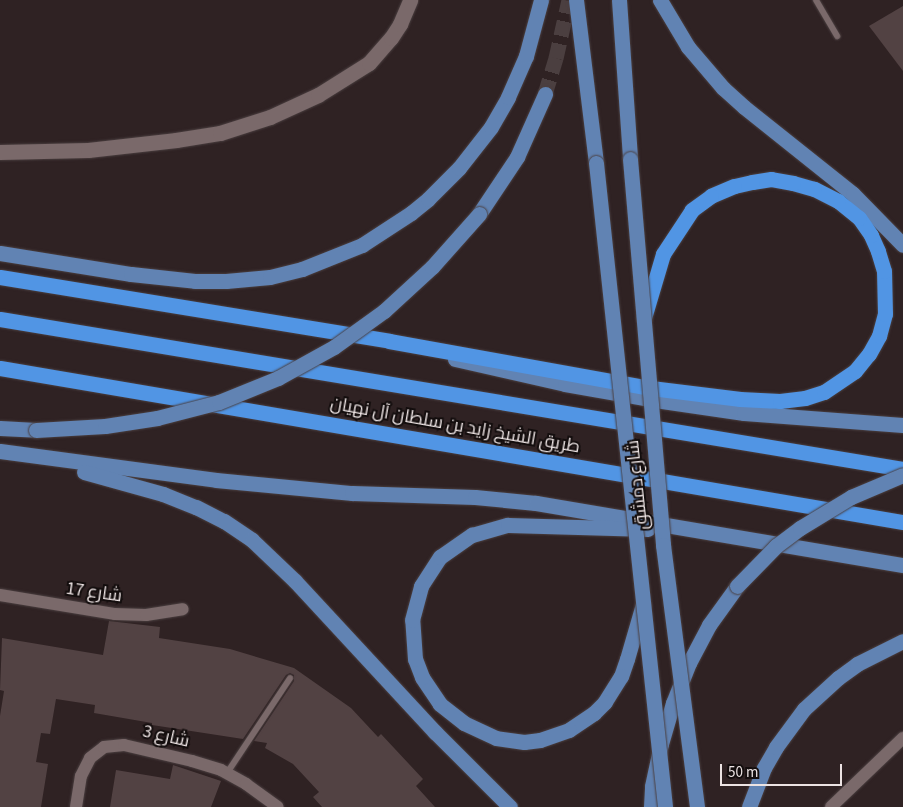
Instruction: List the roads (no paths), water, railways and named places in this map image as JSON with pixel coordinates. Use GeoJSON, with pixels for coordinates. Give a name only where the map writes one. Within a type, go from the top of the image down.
{"type":"FeatureCollection","features":[{"type":"Feature","properties":{"kind":"highway"},"geometry":{"type":"LineString","coordinates":[[0,277],[389,341],[651,388],[732,398],[780,401],[804,398],[838,384],[855,371],[879,336],[884,314],[884,271],[878,251],[859,218],[838,201],[814,189],[771,179],[734,186],[712,196],[692,210],[663,254],[643,322]]}},
{"type":"Feature","properties":{"kind":"highway","name":"طريق الشيخ زايد بن سلطان آل نهيان"},"geometry":{"type":"LineString","coordinates":[[0,319],[903,469]]}},
{"type":"Feature","properties":{"kind":"highway","name":"طريق الشيخ زايد بن سلطان آل نهيان"},"geometry":{"type":"LineString","coordinates":[[0,368],[903,522]]}},
{"type":"Feature","properties":{"kind":"main road"},"geometry":{"type":"LineString","coordinates":[[0,253],[131,274],[195,280],[226,280],[270,277],[302,269],[362,245],[411,213],[428,199],[459,168],[491,127],[508,97],[526,56],[540,0]]}},
{"type":"Feature","properties":{"kind":"main road","name":"شارع دمشق"},"geometry":{"type":"LineString","coordinates":[[576,0],[596,163],[665,807]]}},
{"type":"Feature","properties":{"kind":"main road","name":"شارع دمشق"},"geometry":{"type":"LineString","coordinates":[[619,0],[643,322],[662,536],[697,807]]}},
{"type":"Feature","properties":{"kind":"main road"},"geometry":{"type":"LineString","coordinates":[[660,0],[688,47],[723,88],[852,194],[903,245]]}},
{"type":"Feature","properties":{"kind":"main road"},"geometry":{"type":"LineString","coordinates":[[0,428],[36,430],[105,426],[158,418],[219,402],[278,378],[334,347],[384,311],[432,267],[479,214],[516,156],[545,94]]}},
{"type":"Feature","properties":{"kind":"main road"},"geometry":{"type":"LineString","coordinates":[[389,341],[476,364],[565,384],[655,400],[744,413],[903,425]]}},
{"type":"Feature","properties":{"kind":"main road"},"geometry":{"type":"LineString","coordinates":[[6,452],[216,480],[352,493],[475,497],[536,503],[903,565]]}},
{"type":"Feature","properties":{"kind":"main road"},"geometry":{"type":"LineString","coordinates":[[6,452],[163,494],[196,506],[231,526],[279,565],[435,732],[510,807]]}},
{"type":"Feature","properties":{"kind":"main road"},"geometry":{"type":"LineString","coordinates":[[651,807],[652,786],[660,744],[673,703],[689,663],[709,625],[737,586],[776,546],[800,528],[851,497],[903,475]]}},
{"type":"Feature","properties":{"kind":"main road"},"geometry":{"type":"LineString","coordinates":[[643,604],[621,676],[605,702],[594,713],[569,730],[555,736],[524,742],[496,738],[478,732],[440,704],[422,677],[415,659],[412,620],[422,586],[445,552],[472,535],[498,526],[710,531]]}},
{"type":"Feature","properties":{"kind":"main road"},"geometry":{"type":"LineString","coordinates":[[749,807],[772,754],[804,709],[844,673],[873,654],[903,640]]}},
{"type":"Feature","properties":{"kind":"street"},"geometry":{"type":"LineString","coordinates":[[0,152],[88,150],[176,140],[220,134],[270,117],[318,95],[369,63],[391,38],[400,24],[410,0]]}},
{"type":"Feature","properties":{"kind":"street","name":"شارع 17"},"geometry":{"type":"LineString","coordinates":[[0,596],[115,614],[146,615],[183,609]]}},
{"type":"Feature","properties":{"kind":"street"},"geometry":{"type":"LineString","coordinates":[[831,807],[903,738]]}},
{"type":"Feature","properties":{"kind":"street","name":"شارع 3"},"geometry":{"type":"LineString","coordinates":[[76,807],[81,776],[86,764],[98,750],[112,745],[124,745],[192,761],[227,773],[278,807]]}},
{"type":"Feature","properties":{"kind":"lane"},"geometry":{"type":"LineString","coordinates":[[816,0],[837,36]]}},
{"type":"Feature","properties":{"kind":"lane"},"geometry":{"type":"LineString","coordinates":[[227,773],[290,678]]}},
{"type":"Feature","properties":{"kind":"tunnel"},"geometry":{"type":"LineString","coordinates":[[545,94],[556,58],[569,0]]}}]}
